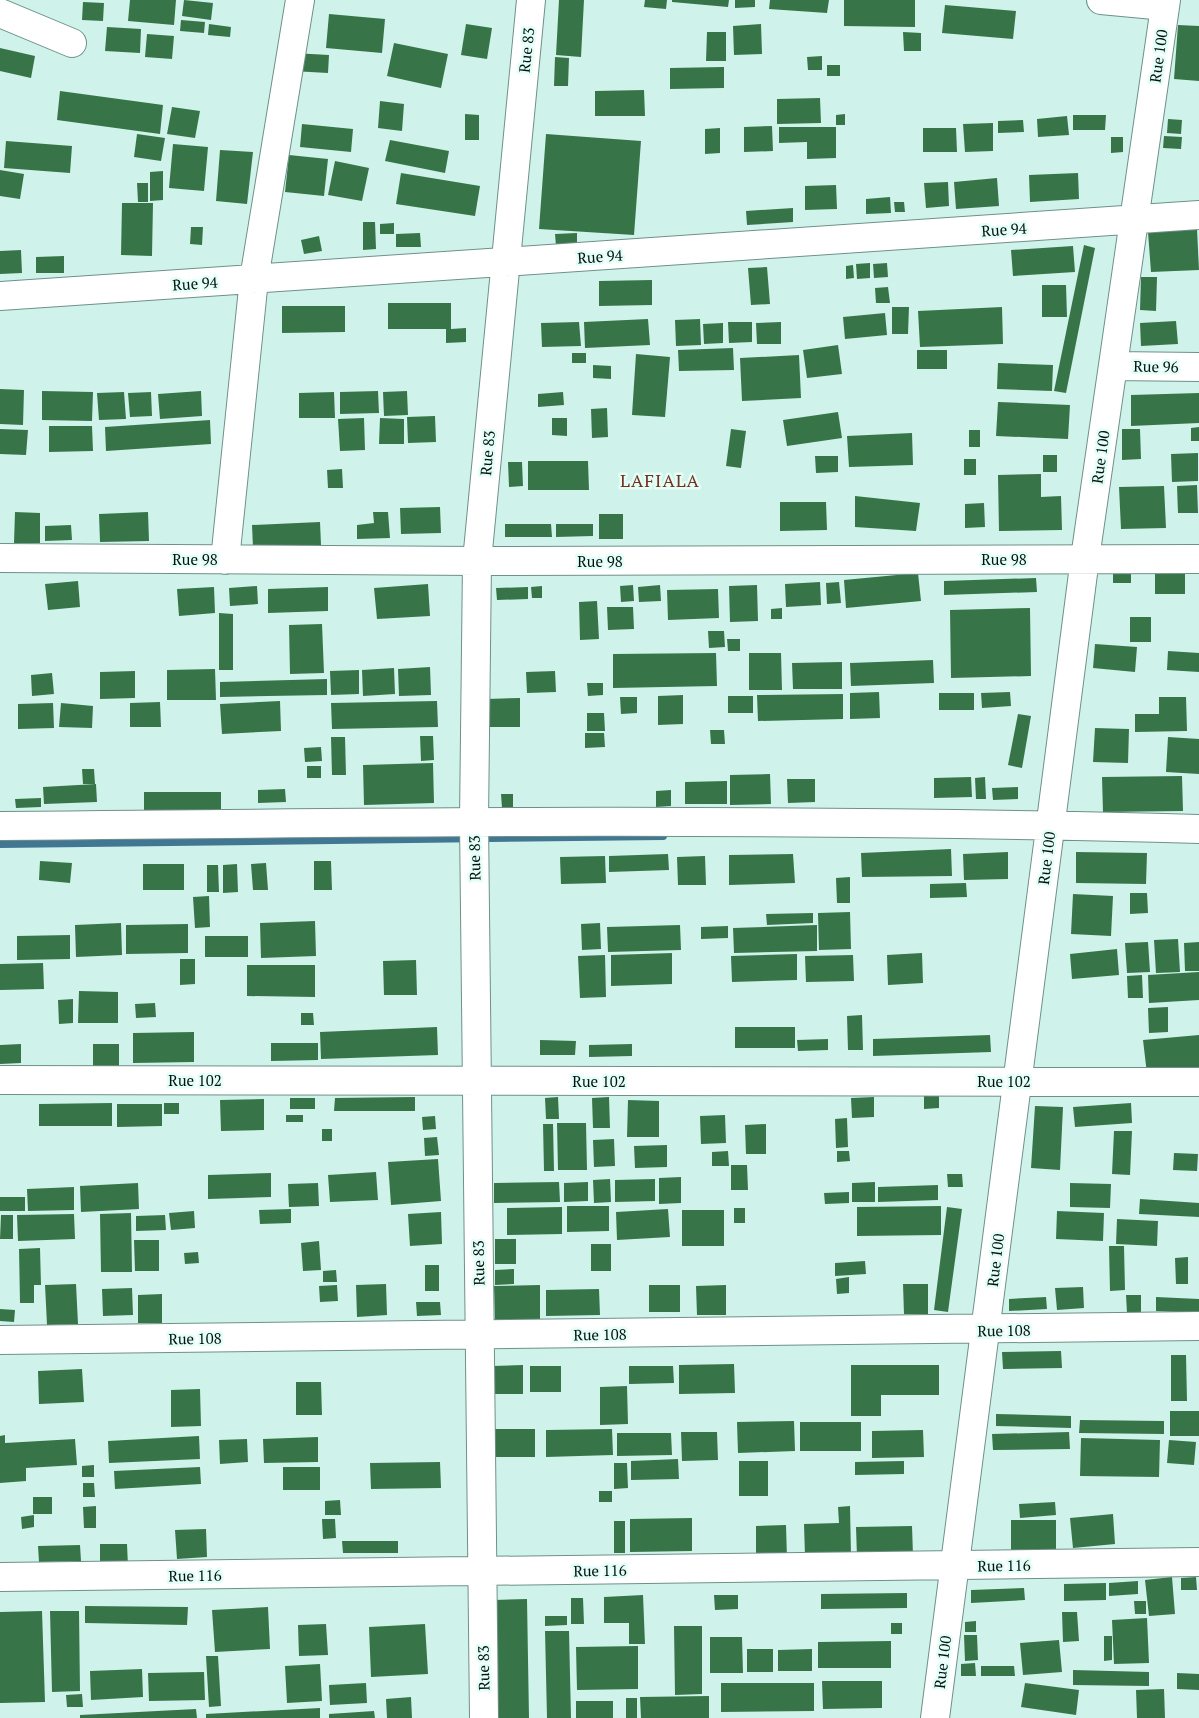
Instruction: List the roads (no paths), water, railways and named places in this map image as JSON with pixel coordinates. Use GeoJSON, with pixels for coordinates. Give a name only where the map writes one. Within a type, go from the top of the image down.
{"type":"FeatureCollection","features":[{"type":"Feature","properties":{"kind":"street"},"geometry":{"type":"LineString","coordinates":[[225,560],[254,279],[300,0]]}},
{"type":"Feature","properties":{"kind":"street","name":"Rue 83"},"geometry":{"type":"LineString","coordinates":[[484,1718],[474,821],[477,561],[531,0]]}},
{"type":"Feature","properties":{"kind":"street"},"geometry":{"type":"LineString","coordinates":[[1100,0],[1165,3]]}},
{"type":"Feature","properties":{"kind":"street","name":"Rue 100"},"geometry":{"type":"LineString","coordinates":[[935,1718],[1085,558],[1165,3]]}},
{"type":"Feature","properties":{"kind":"street"},"geometry":{"type":"LineString","coordinates":[[0,13],[72,43]]}},
{"type":"Feature","properties":{"kind":"street","name":"Rue 94"},"geometry":{"type":"LineString","coordinates":[[0,296],[1199,215]]}},
{"type":"Feature","properties":{"kind":"street","name":"Rue 96"},"geometry":{"type":"LineString","coordinates":[[1113,366],[1199,367]]}},
{"type":"Feature","properties":{"kind":"street","name":"Rue 98"},"geometry":{"type":"LineString","coordinates":[[0,558],[477,561],[1199,559]]}},
{"type":"Feature","properties":{"kind":"street"},"geometry":{"type":"LineString","coordinates":[[0,826],[474,821],[1051,825],[1199,829]]}},
{"type":"Feature","properties":{"kind":"street","name":"Rue 102"},"geometry":{"type":"LineString","coordinates":[[0,1080],[1199,1082]]}},
{"type":"Feature","properties":{"kind":"street","name":"Rue 108"},"geometry":{"type":"LineString","coordinates":[[0,1340],[986,1330],[1199,1326]]}},
{"type":"Feature","properties":{"kind":"street","name":"Rue 116"},"geometry":{"type":"LineString","coordinates":[[0,1577],[1199,1562]]}},
{"type":"Feature","properties":{"kind":"waterway"},"geometry":{"type":"LineString","coordinates":[[0,844],[663,836]]}},
{"type":"Feature","properties":{"kind":"district","name":"LAFIALA"},"geometry":{"type":"Point","coordinates":[660,480]}}]}
